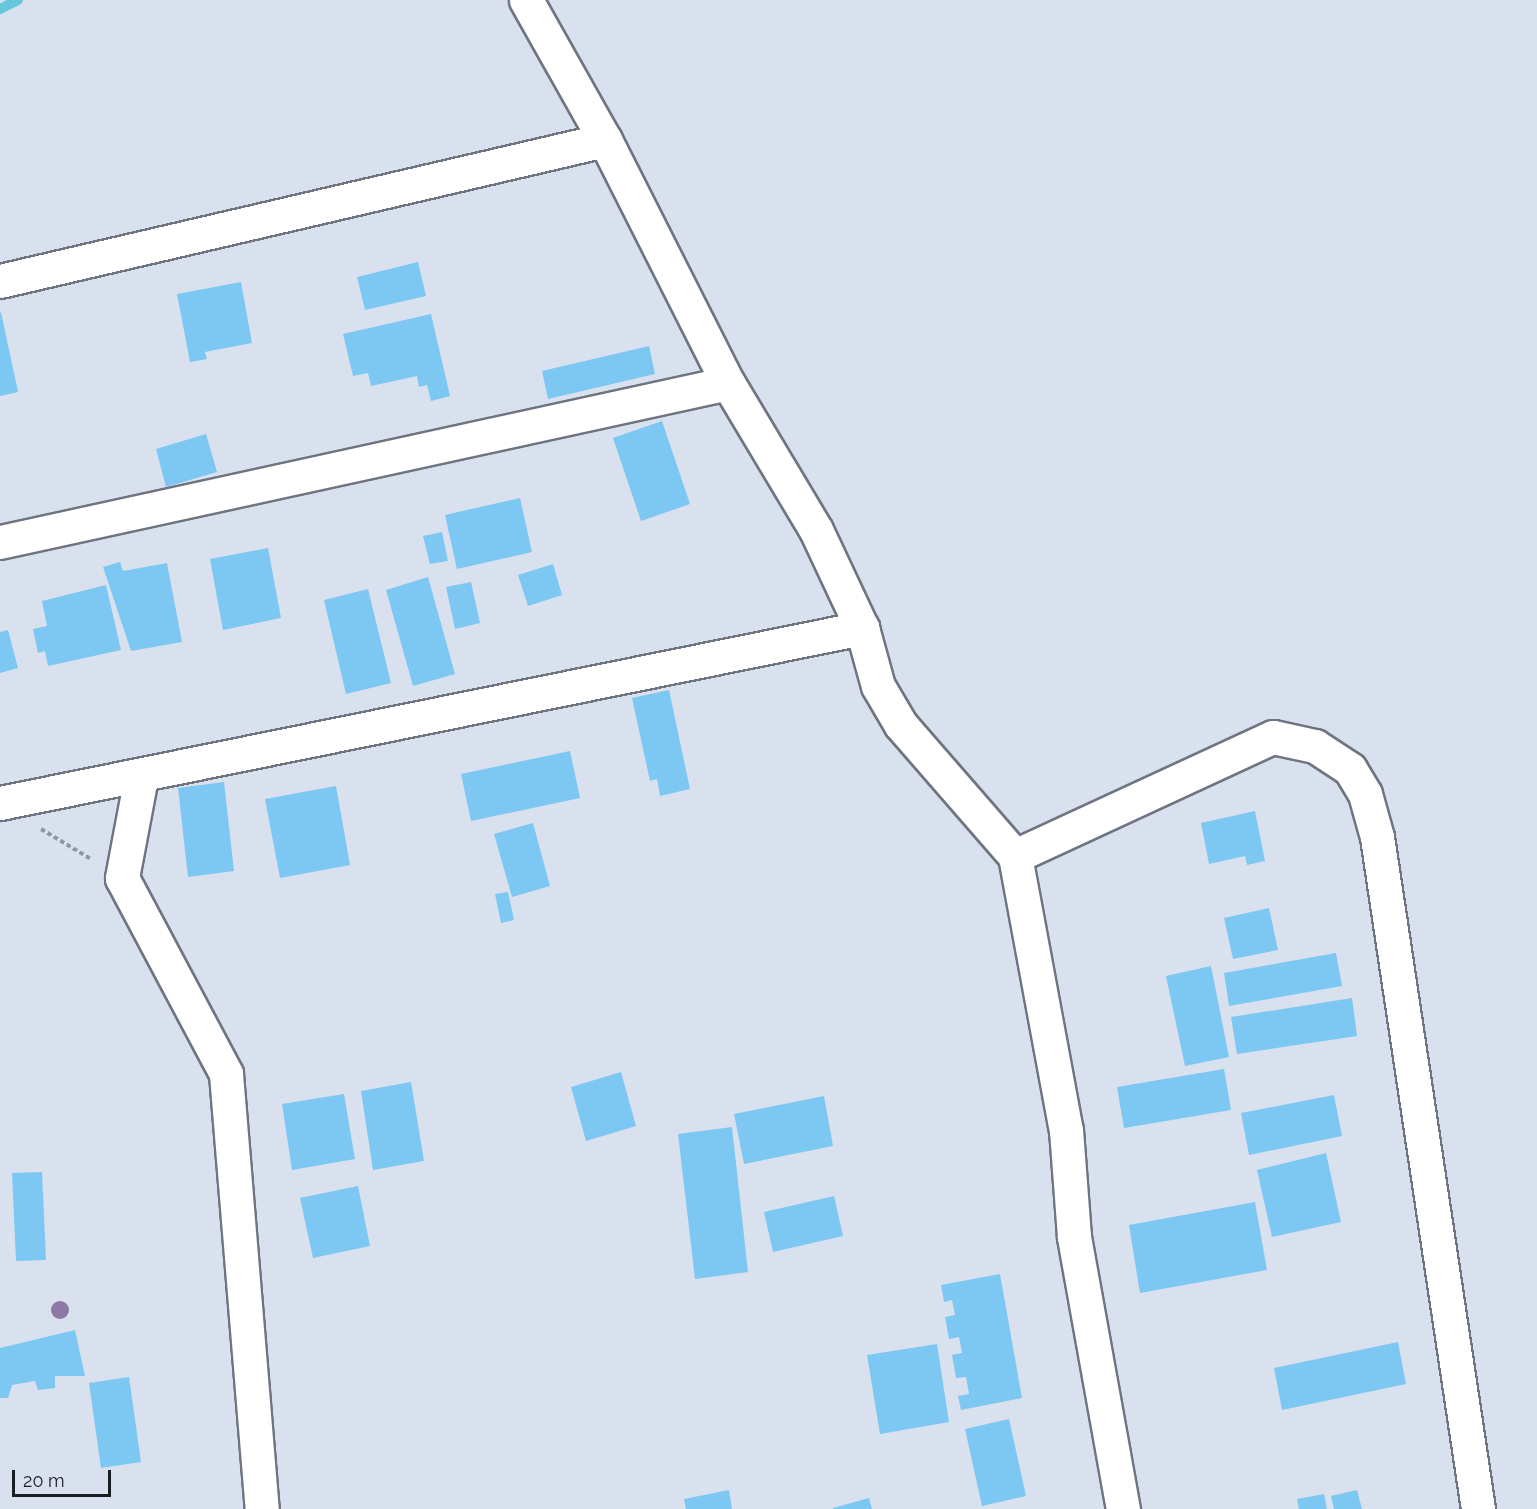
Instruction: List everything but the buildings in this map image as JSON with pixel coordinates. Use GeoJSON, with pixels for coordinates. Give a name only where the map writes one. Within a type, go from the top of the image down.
{"type":"FeatureCollection","features":[{"type":"Feature","properties":{"kind":"street"},"geometry":{"type":"LineString","coordinates":[[526,0],[605,140],[728,383],[816,530],[862,628],[878,686],[901,725],[1015,856],[1066,1130],[1074,1237],[1123,1509]]}},
{"type":"Feature","properties":{"kind":"street"},"geometry":{"type":"LineString","coordinates":[[0,281],[605,140]]}},
{"type":"Feature","properties":{"kind":"street"},"geometry":{"type":"LineString","coordinates":[[0,542],[728,383]]}},
{"type":"Feature","properties":{"kind":"street"},"geometry":{"type":"LineString","coordinates":[[0,803],[141,777],[862,628]]}},
{"type":"Feature","properties":{"kind":"street"},"geometry":{"type":"LineString","coordinates":[[1015,856],[1273,737],[1315,746],[1350,769],[1365,794],[1377,837],[1478,1509]]}},
{"type":"Feature","properties":{"kind":"street"},"geometry":{"type":"LineString","coordinates":[[141,777],[122,878],[226,1074],[262,1509]]}},
{"type":"Feature","properties":{"kind":"path"},"geometry":{"type":"LineString","coordinates":[[0,803],[122,878]]}},
{"type":"Feature","properties":{"kind":"waterway"},"geometry":{"type":"LineString","coordinates":[[0,9],[18,0]]}}]}
